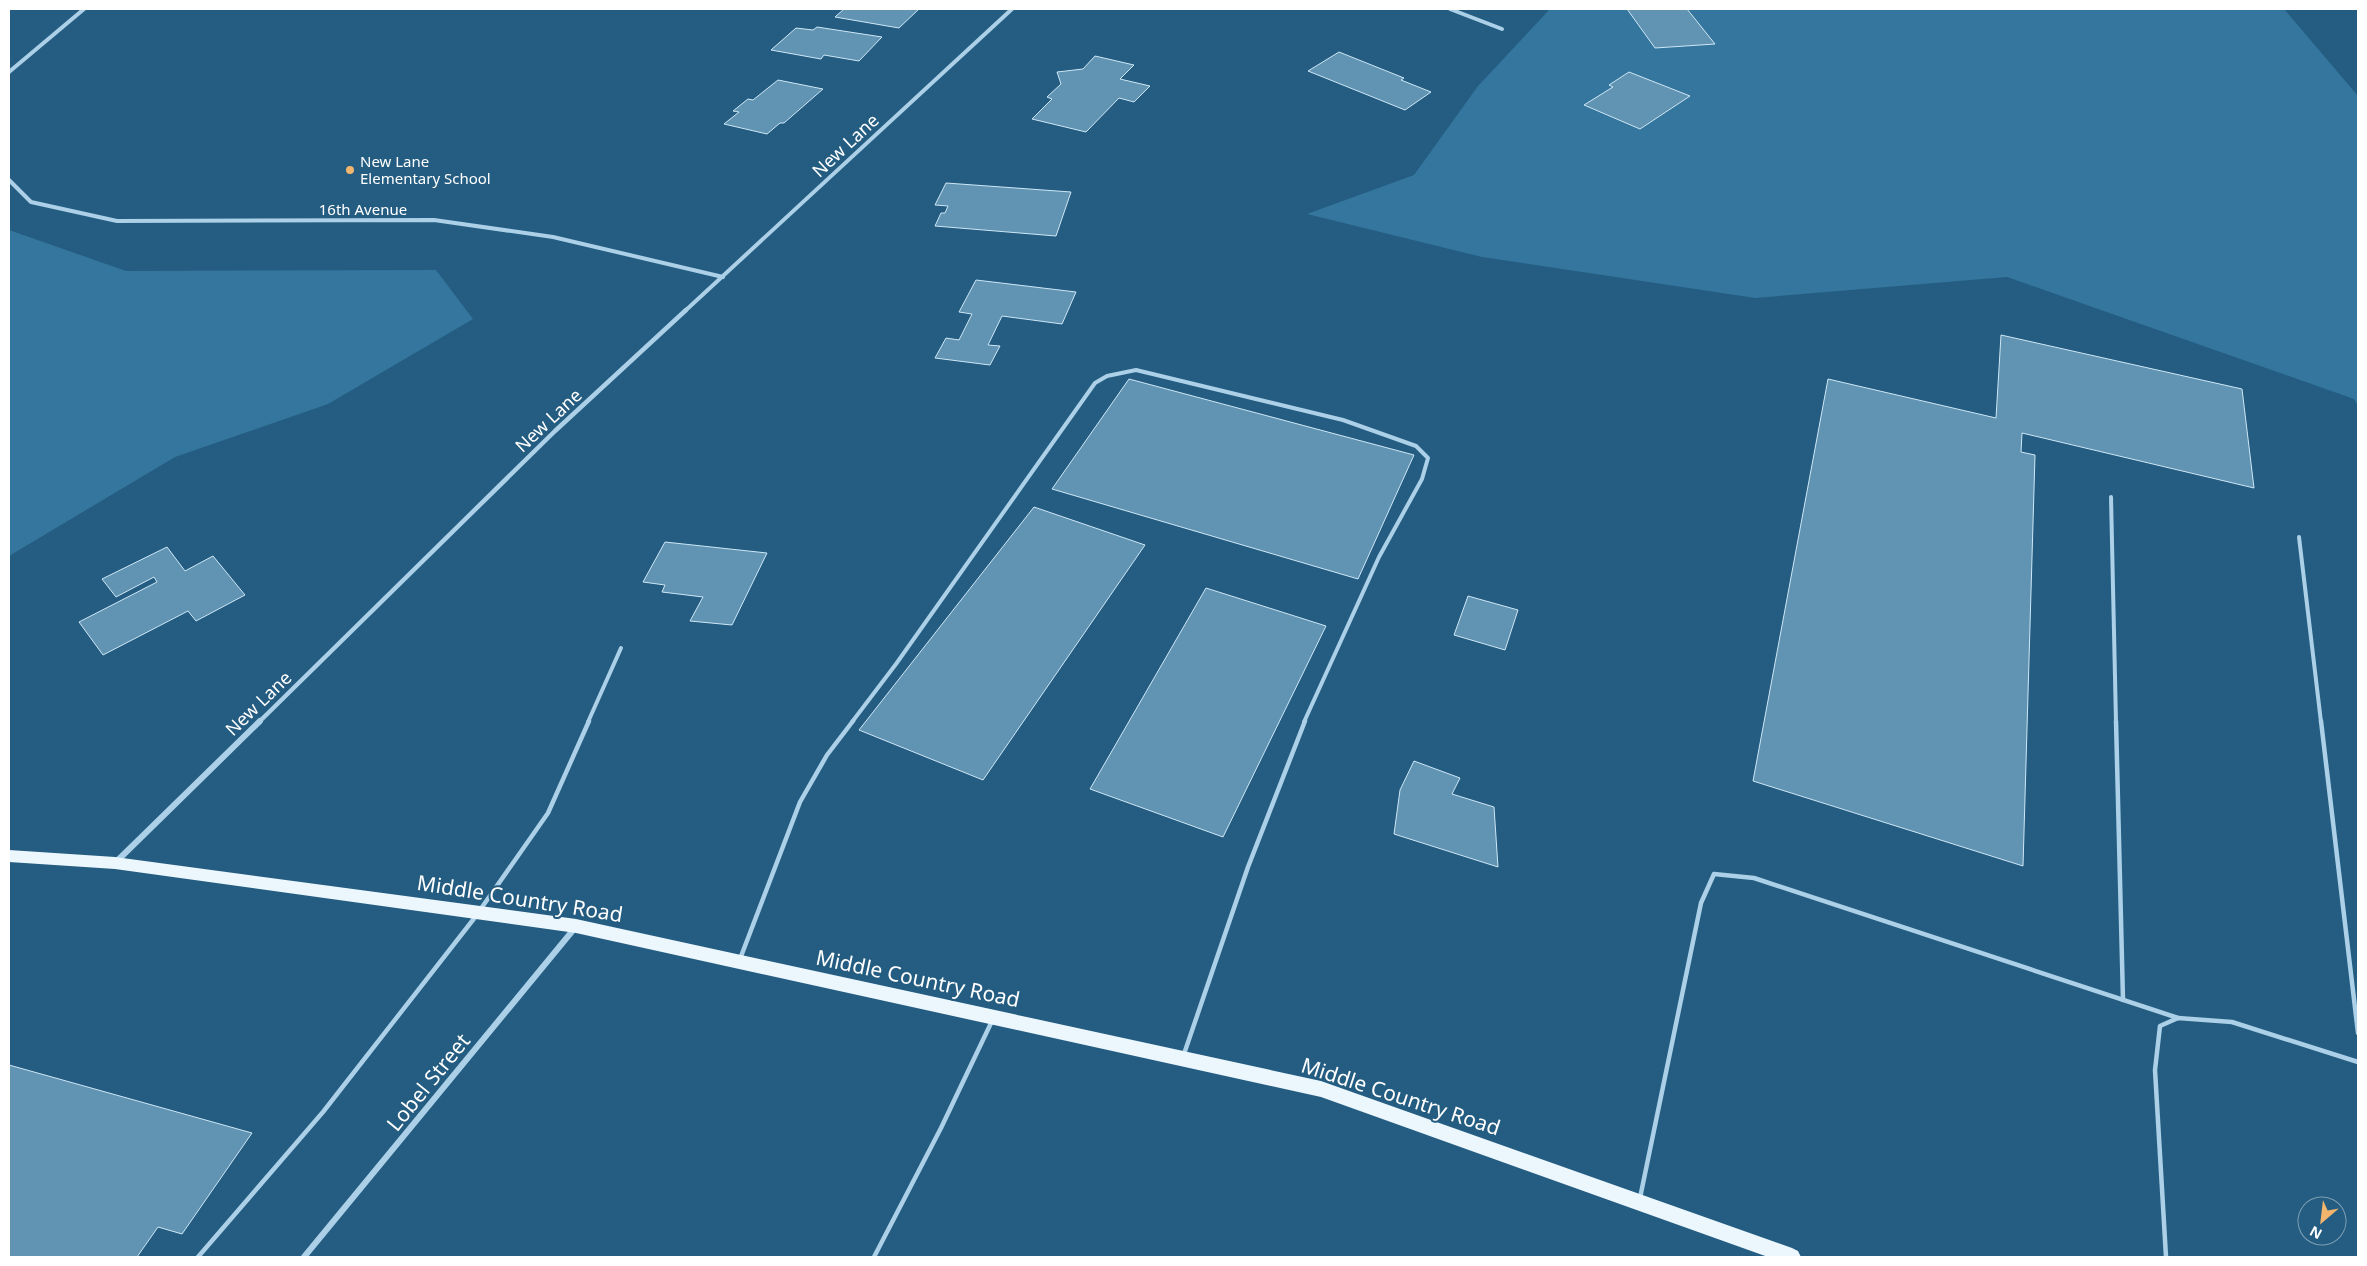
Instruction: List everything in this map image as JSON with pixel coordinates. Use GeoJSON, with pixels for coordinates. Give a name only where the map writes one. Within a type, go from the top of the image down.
{"type":"FeatureCollection","features":[{"type":"Feature","properties":{"kind":"main road","name":"Middle Country Road"},"geometry":{"type":"LineString","coordinates":[[9,856],[115,863],[576,926],[1321,1088],[1792,1257]]}},
{"type":"Feature","properties":{"kind":"street"},"geometry":{"type":"LineString","coordinates":[[9,72],[84,9]]}},
{"type":"Feature","properties":{"kind":"street","name":"New Lane"},"geometry":{"type":"LineString","coordinates":[[115,863],[555,431],[1012,9]]}},
{"type":"Feature","properties":{"kind":"street"},"geometry":{"type":"LineString","coordinates":[[1450,9],[1502,29]]}},
{"type":"Feature","properties":{"kind":"street","name":"16th Avenue"},"geometry":{"type":"LineString","coordinates":[[9,180],[31,202],[117,221],[434,220],[553,237],[723,277]]}},
{"type":"Feature","properties":{"kind":"street","name":"Lobel Street"},"geometry":{"type":"LineString","coordinates":[[304,1257],[576,926]]}},
{"type":"Feature","properties":{"kind":"lane"},"geometry":{"type":"LineString","coordinates":[[739,962],[800,802],[827,755],[896,664],[1095,384],[1107,376],[1136,370],[1343,420],[1416,446],[1428,458],[1426,472],[1389,537],[1317,691],[1268,813],[1232,910],[1183,1059]]}},
{"type":"Feature","properties":{"kind":"lane"},"geometry":{"type":"LineString","coordinates":[[2111,497],[2123,1000]]}},
{"type":"Feature","properties":{"kind":"lane"},"geometry":{"type":"LineString","coordinates":[[2299,538],[2358,1033]]}},
{"type":"Feature","properties":{"kind":"lane"},"geometry":{"type":"LineString","coordinates":[[198,1257],[323,1112],[478,913],[548,813],[621,648]]}},
{"type":"Feature","properties":{"kind":"lane"},"geometry":{"type":"LineString","coordinates":[[1639,1202],[1701,903],[1714,874],[1754,878],[2178,1018],[2232,1022],[2358,1062]]}},
{"type":"Feature","properties":{"kind":"lane"},"geometry":{"type":"LineString","coordinates":[[874,1257],[941,1128],[994,1017]]}},
{"type":"Feature","properties":{"kind":"lane"},"geometry":{"type":"LineString","coordinates":[[2166,1257],[2155,1070],[2160,1026],[2178,1018]]}},
{"type":"Feature","properties":{"kind":"shaded area"},"geometry":{"type":"Polygon","coordinates":[[[1550,9],[2284,9],[2358,96],[2358,406],[2354,399],[2007,277],[1755,298],[1482,257],[1307,214],[1414,175],[1478,86],[1550,9]]]}},
{"type":"Feature","properties":{"kind":"shaded area"},"geometry":{"type":"Polygon","coordinates":[[[9,230],[126,271],[436,270],[473,319],[328,404],[175,457],[9,556],[9,230]]]}},
{"type":"Feature","properties":{"kind":"building"},"geometry":{"type":"Polygon","coordinates":[[[844,9],[919,9],[899,28],[835,17],[844,9]]]}},
{"type":"Feature","properties":{"kind":"building"},"geometry":{"type":"Polygon","coordinates":[[[1627,9],[1687,9],[1715,44],[1655,48],[1627,9]]]}},
{"type":"Feature","properties":{"kind":"building"},"geometry":{"type":"Polygon","coordinates":[[[817,27],[882,37],[859,61],[824,55],[821,59],[771,50],[796,28],[813,30],[817,27]]]}},
{"type":"Feature","properties":{"kind":"building"},"geometry":{"type":"Polygon","coordinates":[[[1339,52],[1404,78],[1401,80],[1431,92],[1405,110],[1308,71],[1339,52]]]}},
{"type":"Feature","properties":{"kind":"building"},"geometry":{"type":"Polygon","coordinates":[[[1095,56],[1134,65],[1120,79],[1150,86],[1134,102],[1119,98],[1086,132],[1032,119],[1052,99],[1047,97],[1061,84],[1057,72],[1083,69],[1095,56]]]}},
{"type":"Feature","properties":{"kind":"building"},"geometry":{"type":"Polygon","coordinates":[[[1629,72],[1690,96],[1640,129],[1584,105],[1613,87],[1609,85],[1629,72]]]}},
{"type":"Feature","properties":{"kind":"building"},"geometry":{"type":"Polygon","coordinates":[[[778,80],[823,89],[784,123],[780,123],[767,134],[724,124],[739,112],[733,111],[748,99],[753,100],[778,80]]]}},
{"type":"Feature","properties":{"kind":"building"},"geometry":{"type":"Polygon","coordinates":[[[946,183],[1071,192],[1056,236],[935,226],[941,213],[945,213],[948,206],[935,205],[946,183]]]}},
{"type":"Feature","properties":{"kind":"building"},"geometry":{"type":"Polygon","coordinates":[[[976,280],[1076,292],[1062,324],[1002,316],[988,345],[1000,346],[990,365],[935,358],[946,338],[959,340],[972,314],[959,312],[976,280]]]}},
{"type":"Feature","properties":{"kind":"building"},"geometry":{"type":"Polygon","coordinates":[[[2001,335],[2242,389],[2254,488],[2022,433],[2021,452],[2035,455],[2023,866],[1753,781],[1828,379],[1996,418],[2001,335]]]}},
{"type":"Feature","properties":{"kind":"building"},"geometry":{"type":"Polygon","coordinates":[[[1129,379],[1414,455],[1358,579],[1052,489],[1129,379]]]}},
{"type":"Feature","properties":{"kind":"building"},"geometry":{"type":"Polygon","coordinates":[[[1034,507],[1145,545],[983,780],[859,730],[1034,507]]]}},
{"type":"Feature","properties":{"kind":"building"},"geometry":{"type":"Polygon","coordinates":[[[665,542],[767,553],[732,625],[690,621],[703,597],[662,592],[665,585],[643,582],[665,542]]]}},
{"type":"Feature","properties":{"kind":"building"},"geometry":{"type":"Polygon","coordinates":[[[167,547],[185,571],[213,556],[245,595],[196,621],[188,611],[103,655],[79,622],[157,582],[154,577],[116,597],[102,579],[167,547]]]}},
{"type":"Feature","properties":{"kind":"building"},"geometry":{"type":"Polygon","coordinates":[[[1206,588],[1326,626],[1223,837],[1090,789],[1206,588]]]}},
{"type":"Feature","properties":{"kind":"building"},"geometry":{"type":"Polygon","coordinates":[[[1468,596],[1518,610],[1505,650],[1454,635],[1468,596]]]}},
{"type":"Feature","properties":{"kind":"building"},"geometry":{"type":"Polygon","coordinates":[[[1414,761],[1460,778],[1452,794],[1494,807],[1498,867],[1394,834],[1400,790],[1414,761]]]}},
{"type":"Feature","properties":{"kind":"building"},"geometry":{"type":"Polygon","coordinates":[[[9,1065],[252,1133],[182,1234],[158,1227],[137,1257],[9,1257],[9,1065]]]}},
{"type":"Feature","properties":{"kind":"place","name":"New Lane Elementary School"},"geometry":{"type":"Point","coordinates":[350,170]}}]}
